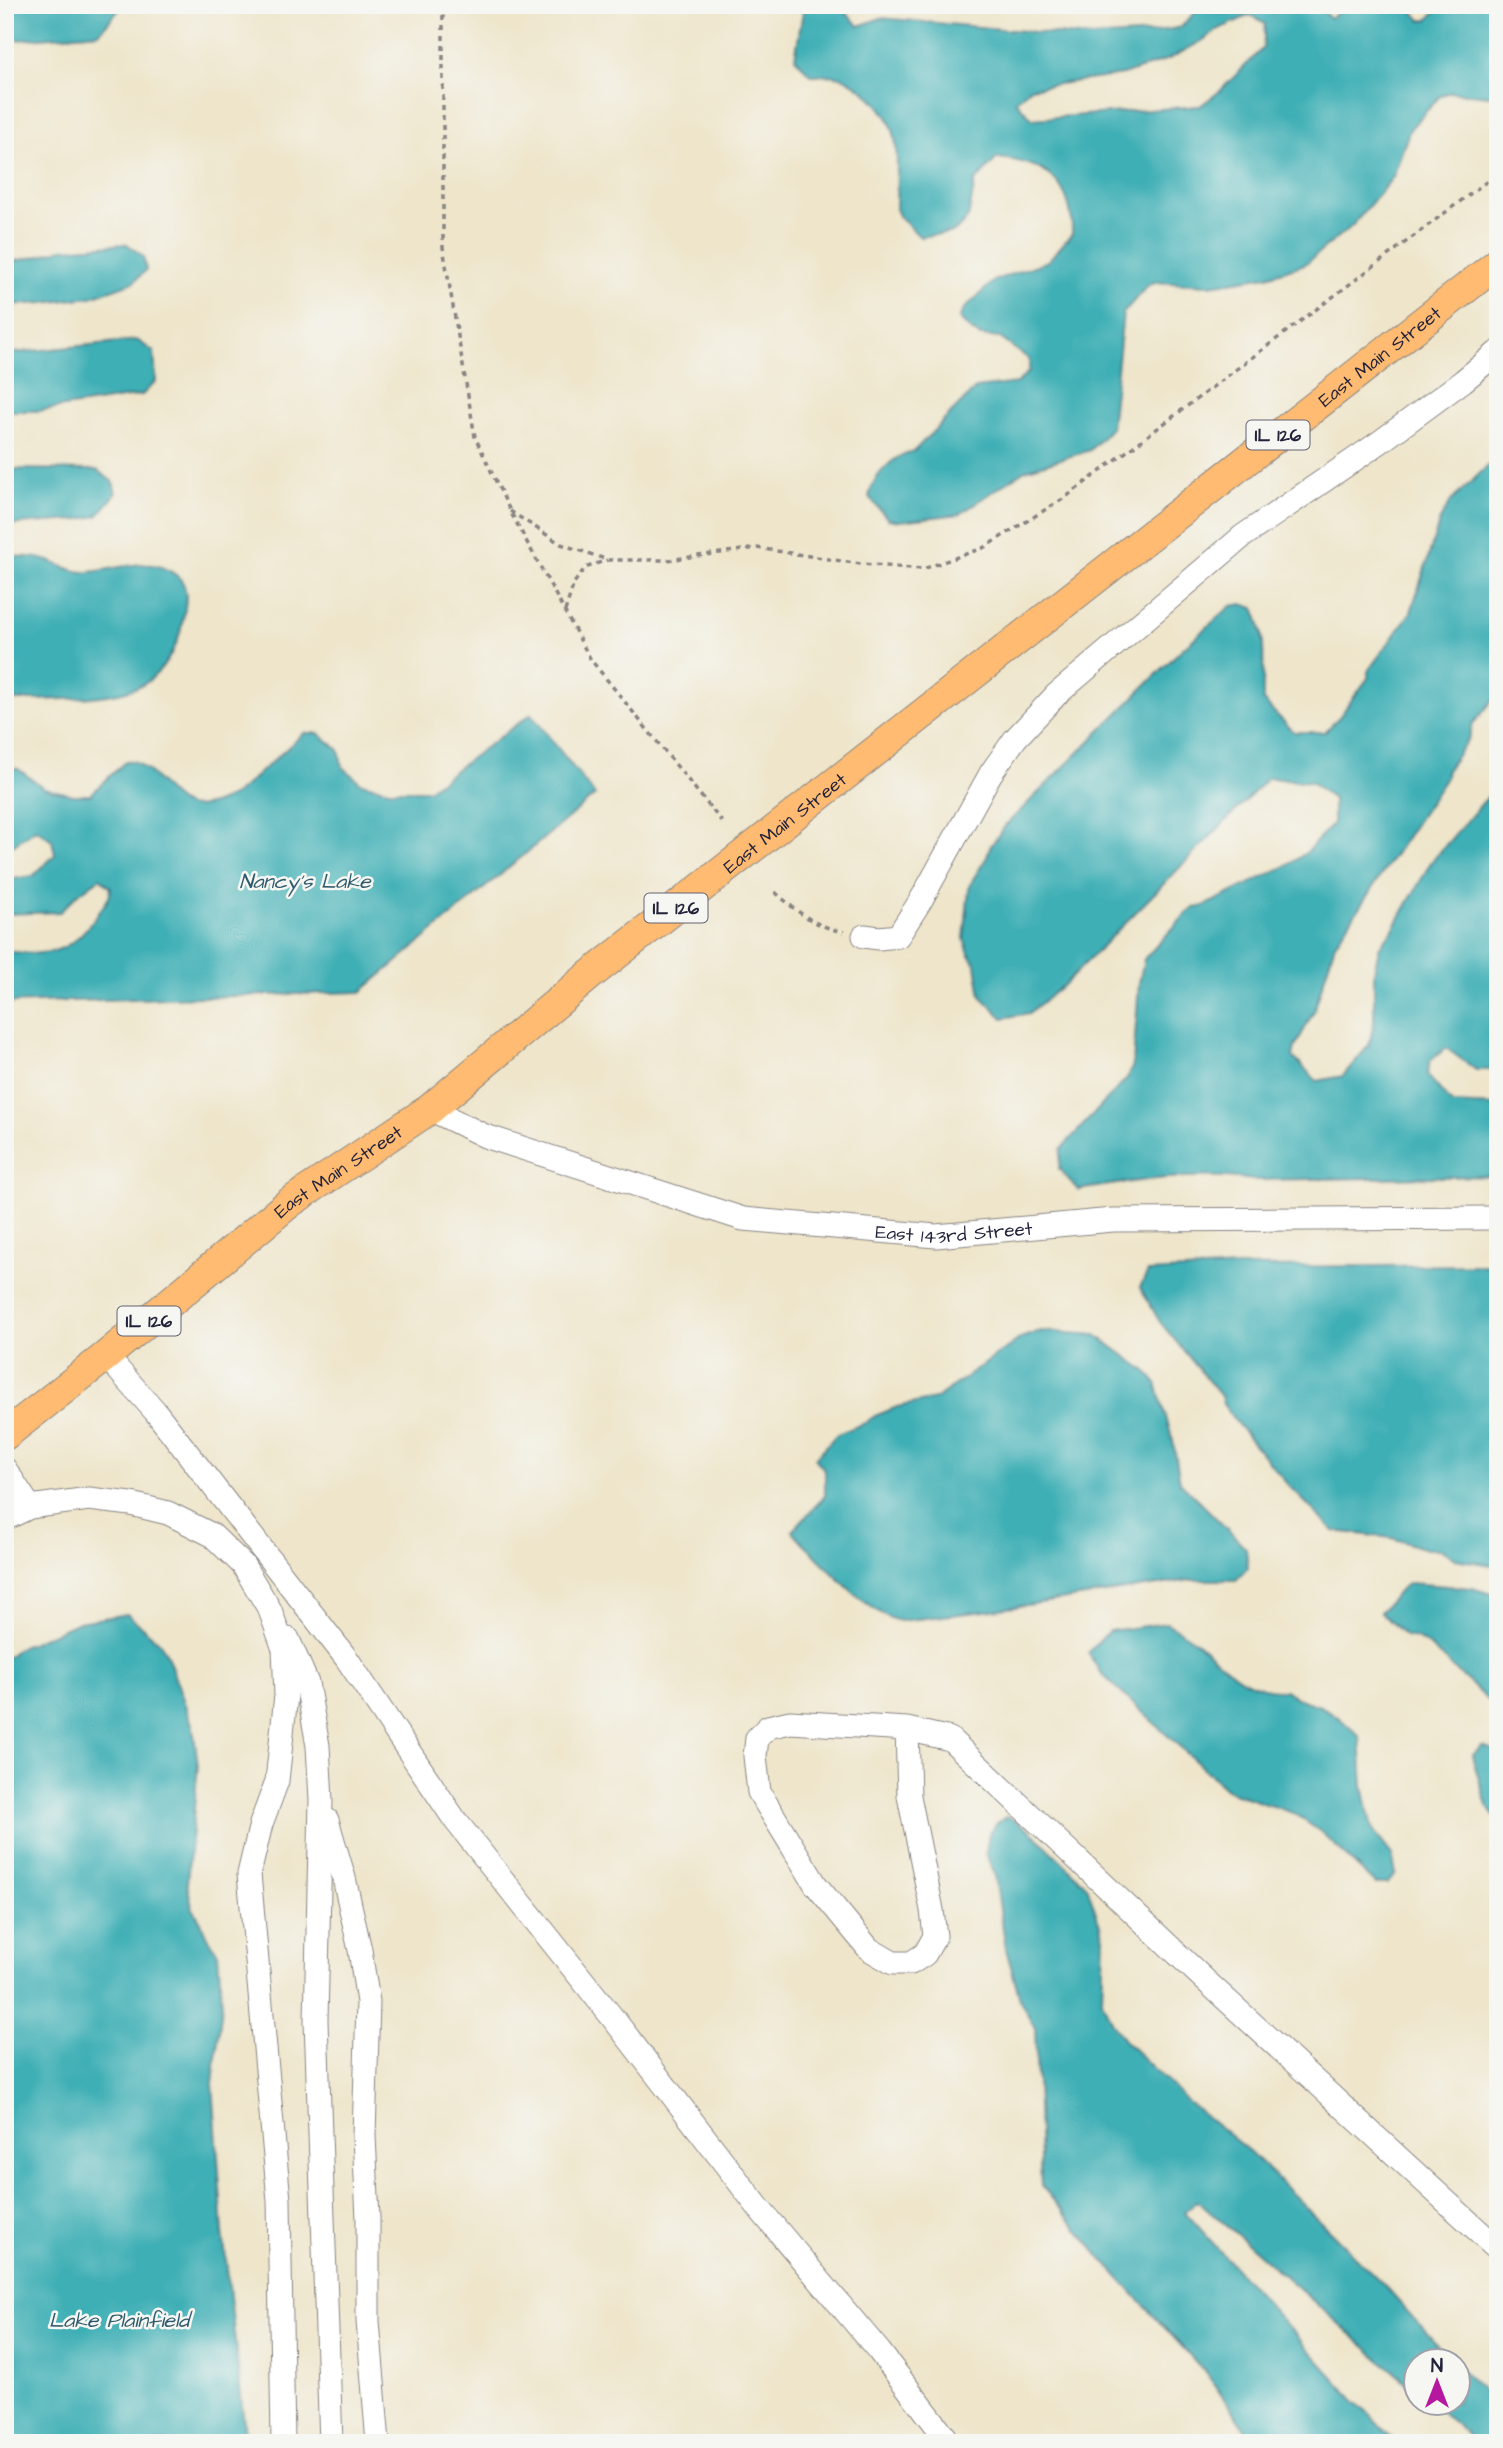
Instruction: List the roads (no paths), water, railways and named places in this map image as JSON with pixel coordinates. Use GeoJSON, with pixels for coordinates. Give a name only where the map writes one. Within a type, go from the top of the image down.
{"type":"FeatureCollection","features":[{"type":"Feature","properties":{"kind":"main road","name":"East Main Street"},"geometry":{"type":"LineString","coordinates":[[5,1435],[106,1356],[289,1203],[430,1110],[590,975],[1498,263]]}},
{"type":"Feature","properties":{"kind":"street"},"geometry":{"type":"LineString","coordinates":[[864,936],[898,936],[921,900],[991,773],[1015,739],[1056,695],[1243,536],[1380,442],[1463,382],[1498,352]]}},
{"type":"Feature","properties":{"kind":"street","name":"East 143rd Street"},"geometry":{"type":"LineString","coordinates":[[430,1110],[485,1136],[743,1219],[936,1236],[1113,1220],[1498,1218]]}},
{"type":"Feature","properties":{"kind":"street"},"geometry":{"type":"LineString","coordinates":[[106,1356],[155,1411],[347,1659],[455,1820],[616,2022],[762,2212],[879,2351],[950,2443]]}},
{"type":"Feature","properties":{"kind":"street"},"geometry":{"type":"LineString","coordinates":[[5,1469],[30,1507]]}},
{"type":"Feature","properties":{"kind":"street"},"geometry":{"type":"LineString","coordinates":[[5,1519],[30,1507],[89,1499],[131,1504],[168,1513],[212,1535],[243,1565],[291,1644],[307,1683],[318,1746],[321,1800],[316,2021],[331,2443]]}},
{"type":"Feature","properties":{"kind":"street"},"geometry":{"type":"LineString","coordinates":[[270,1610],[284,1649],[286,1695],[277,1781],[261,1824],[249,1874],[279,2200],[283,2443]]}},
{"type":"Feature","properties":{"kind":"street"},"geometry":{"type":"LineString","coordinates":[[906,1729],[909,1796],[935,1936],[925,1954],[911,1963],[893,1963],[869,1948],[816,1885],[759,1792],[755,1756],[757,1738],[768,1727],[790,1722],[906,1729],[950,1739],[1216,1990],[1498,2249]]}},
{"type":"Feature","properties":{"kind":"street"},"geometry":{"type":"LineString","coordinates":[[321,1800],[344,1878],[360,1950],[368,2003],[365,2136],[368,2321],[377,2443]]}},
{"type":"Feature","properties":{"kind":"water"},"geometry":{"type":"Polygon","coordinates":[[[5,5],[119,5],[118,11],[99,33],[5,41],[5,5]]]}},
{"type":"Feature","properties":{"kind":"water"},"geometry":{"type":"Polygon","coordinates":[[[804,5],[846,5],[847,14],[859,26],[881,18],[1090,37],[1153,33],[1181,27],[1202,5],[1317,5],[1330,18],[1349,5],[1407,5],[1421,20],[1428,20],[1441,5],[1498,5],[1498,97],[1451,92],[1441,95],[1410,129],[1393,177],[1353,225],[1305,264],[1267,276],[1208,285],[1154,282],[1146,287],[1123,313],[1111,428],[1090,450],[1025,470],[960,514],[900,521],[888,519],[869,497],[879,474],[899,457],[914,451],[976,388],[1017,383],[1029,371],[1029,359],[1000,338],[981,336],[971,331],[959,318],[964,309],[995,280],[1048,261],[1072,234],[1068,201],[1062,189],[1043,170],[1030,164],[997,158],[975,182],[968,218],[954,232],[920,237],[899,216],[896,209],[896,146],[893,129],[884,112],[871,97],[848,80],[835,76],[811,75],[795,58],[804,5]],[[1250,15],[1219,29],[1171,58],[1123,75],[1030,88],[1016,101],[1032,119],[1200,106],[1220,91],[1263,48],[1265,24],[1250,15]]]}},
{"type":"Feature","properties":{"kind":"water"},"geometry":{"type":"Polygon","coordinates":[[[127,244],[143,256],[146,270],[134,282],[91,297],[5,305],[5,263],[62,249],[127,244]]]}},
{"type":"Feature","properties":{"kind":"water"},"geometry":{"type":"Polygon","coordinates":[[[137,340],[154,352],[156,381],[142,395],[38,411],[5,411],[5,354],[137,340]]]}},
{"type":"Feature","properties":{"kind":"water"},"geometry":{"type":"Polygon","coordinates":[[[1498,456],[1498,694],[1473,724],[1469,738],[1447,770],[1445,779],[1335,944],[1314,1011],[1295,1047],[1293,1057],[1317,1081],[1343,1076],[1369,1045],[1374,1023],[1374,972],[1379,948],[1392,931],[1431,862],[1498,785],[1498,1070],[1476,1070],[1446,1048],[1430,1061],[1427,1075],[1452,1104],[1498,1106],[1498,1176],[1254,1180],[1210,1176],[1078,1190],[1059,1169],[1061,1149],[1128,1077],[1133,1065],[1139,983],[1144,959],[1194,908],[1204,906],[1290,864],[1307,852],[1333,823],[1333,799],[1311,782],[1268,778],[1065,984],[1029,1013],[1003,1018],[981,996],[976,965],[964,939],[969,889],[990,847],[1006,825],[1181,650],[1231,606],[1243,604],[1254,608],[1258,619],[1263,642],[1263,701],[1294,732],[1325,732],[1368,678],[1368,671],[1411,612],[1440,520],[1451,501],[1498,456]]]}},
{"type":"Feature","properties":{"kind":"water"},"geometry":{"type":"Polygon","coordinates":[[[5,469],[97,470],[113,482],[116,494],[97,516],[5,525],[5,469]]]}},
{"type":"Feature","properties":{"kind":"water"},"geometry":{"type":"Polygon","coordinates":[[[5,556],[38,558],[82,572],[144,564],[166,569],[180,579],[185,589],[184,613],[173,652],[151,679],[139,687],[122,692],[81,698],[5,700],[5,556]]]}},
{"type":"Feature","properties":{"kind":"water","name":"Nancy's Lake"},"geometry":{"type":"Polygon","coordinates":[[[531,714],[595,795],[361,992],[5,1003],[5,951],[34,953],[67,946],[86,929],[105,903],[111,888],[100,878],[60,912],[5,914],[5,880],[33,876],[55,855],[52,840],[36,829],[5,850],[5,767],[18,769],[44,788],[73,795],[90,795],[126,761],[132,761],[151,773],[178,801],[195,807],[236,794],[304,733],[318,733],[339,750],[342,766],[361,783],[389,790],[428,790],[531,714]]]}},
{"type":"Feature","properties":{"kind":"water"},"geometry":{"type":"Polygon","coordinates":[[[1498,1265],[1498,1566],[1455,1559],[1440,1549],[1426,1549],[1392,1538],[1334,1531],[1288,1485],[1235,1421],[1223,1404],[1221,1396],[1160,1322],[1140,1287],[1148,1272],[1239,1267],[1498,1265]]]}},
{"type":"Feature","properties":{"kind":"water"},"geometry":{"type":"Polygon","coordinates":[[[1040,1331],[1096,1335],[1146,1371],[1156,1383],[1173,1441],[1180,1482],[1246,1548],[1248,1568],[1236,1580],[1191,1580],[994,1610],[900,1621],[886,1616],[857,1596],[792,1531],[825,1496],[825,1470],[815,1458],[837,1434],[897,1407],[935,1399],[1021,1338],[1040,1331]]]}},
{"type":"Feature","properties":{"kind":"water"},"geometry":{"type":"Polygon","coordinates":[[[1409,1583],[1472,1588],[1498,1596],[1498,1706],[1431,1648],[1417,1638],[1405,1636],[1380,1612],[1409,1583]]]}},
{"type":"Feature","properties":{"kind":"water","name":"Lake Plainfield"},"geometry":{"type":"Polygon","coordinates":[[[127,1614],[159,1642],[166,1652],[193,1727],[198,1765],[187,1883],[192,1907],[218,1953],[222,2005],[213,2084],[223,2232],[246,2443],[5,2443],[5,1659],[17,1649],[79,1622],[127,1614]]]}},
{"type":"Feature","properties":{"kind":"water"},"geometry":{"type":"Polygon","coordinates":[[[1167,1623],[1195,1641],[1235,1675],[1257,1686],[1285,1690],[1297,1698],[1320,1706],[1360,1737],[1363,1786],[1372,1829],[1392,1855],[1396,1874],[1387,1884],[1375,1884],[1321,1832],[1293,1813],[1228,1791],[1102,1674],[1088,1653],[1109,1631],[1167,1623]]]}},
{"type":"Feature","properties":{"kind":"water"},"geometry":{"type":"Polygon","coordinates":[[[1482,1746],[1498,1751],[1498,1822],[1487,1806],[1472,1756],[1482,1746]]]}},
{"type":"Feature","properties":{"kind":"water"},"geometry":{"type":"Polygon","coordinates":[[[1007,1816],[1029,1829],[1087,1886],[1104,1937],[1102,2001],[1124,2040],[1188,2102],[1250,2152],[1380,2281],[1438,2346],[1402,2346],[1402,2379],[1203,2205],[1196,2201],[1185,2212],[1355,2401],[1397,2443],[1255,2443],[1206,2373],[1102,2259],[1041,2185],[1035,2028],[1021,2002],[1006,1949],[995,1876],[986,1853],[989,1834],[998,1822],[1007,1816]]]}},
{"type":"Feature","properties":{"kind":"water"},"geometry":{"type":"Polygon","coordinates":[[[1472,2381],[1498,2406],[1498,2443],[1476,2443],[1446,2416],[1472,2416],[1472,2381]]]}}]}
